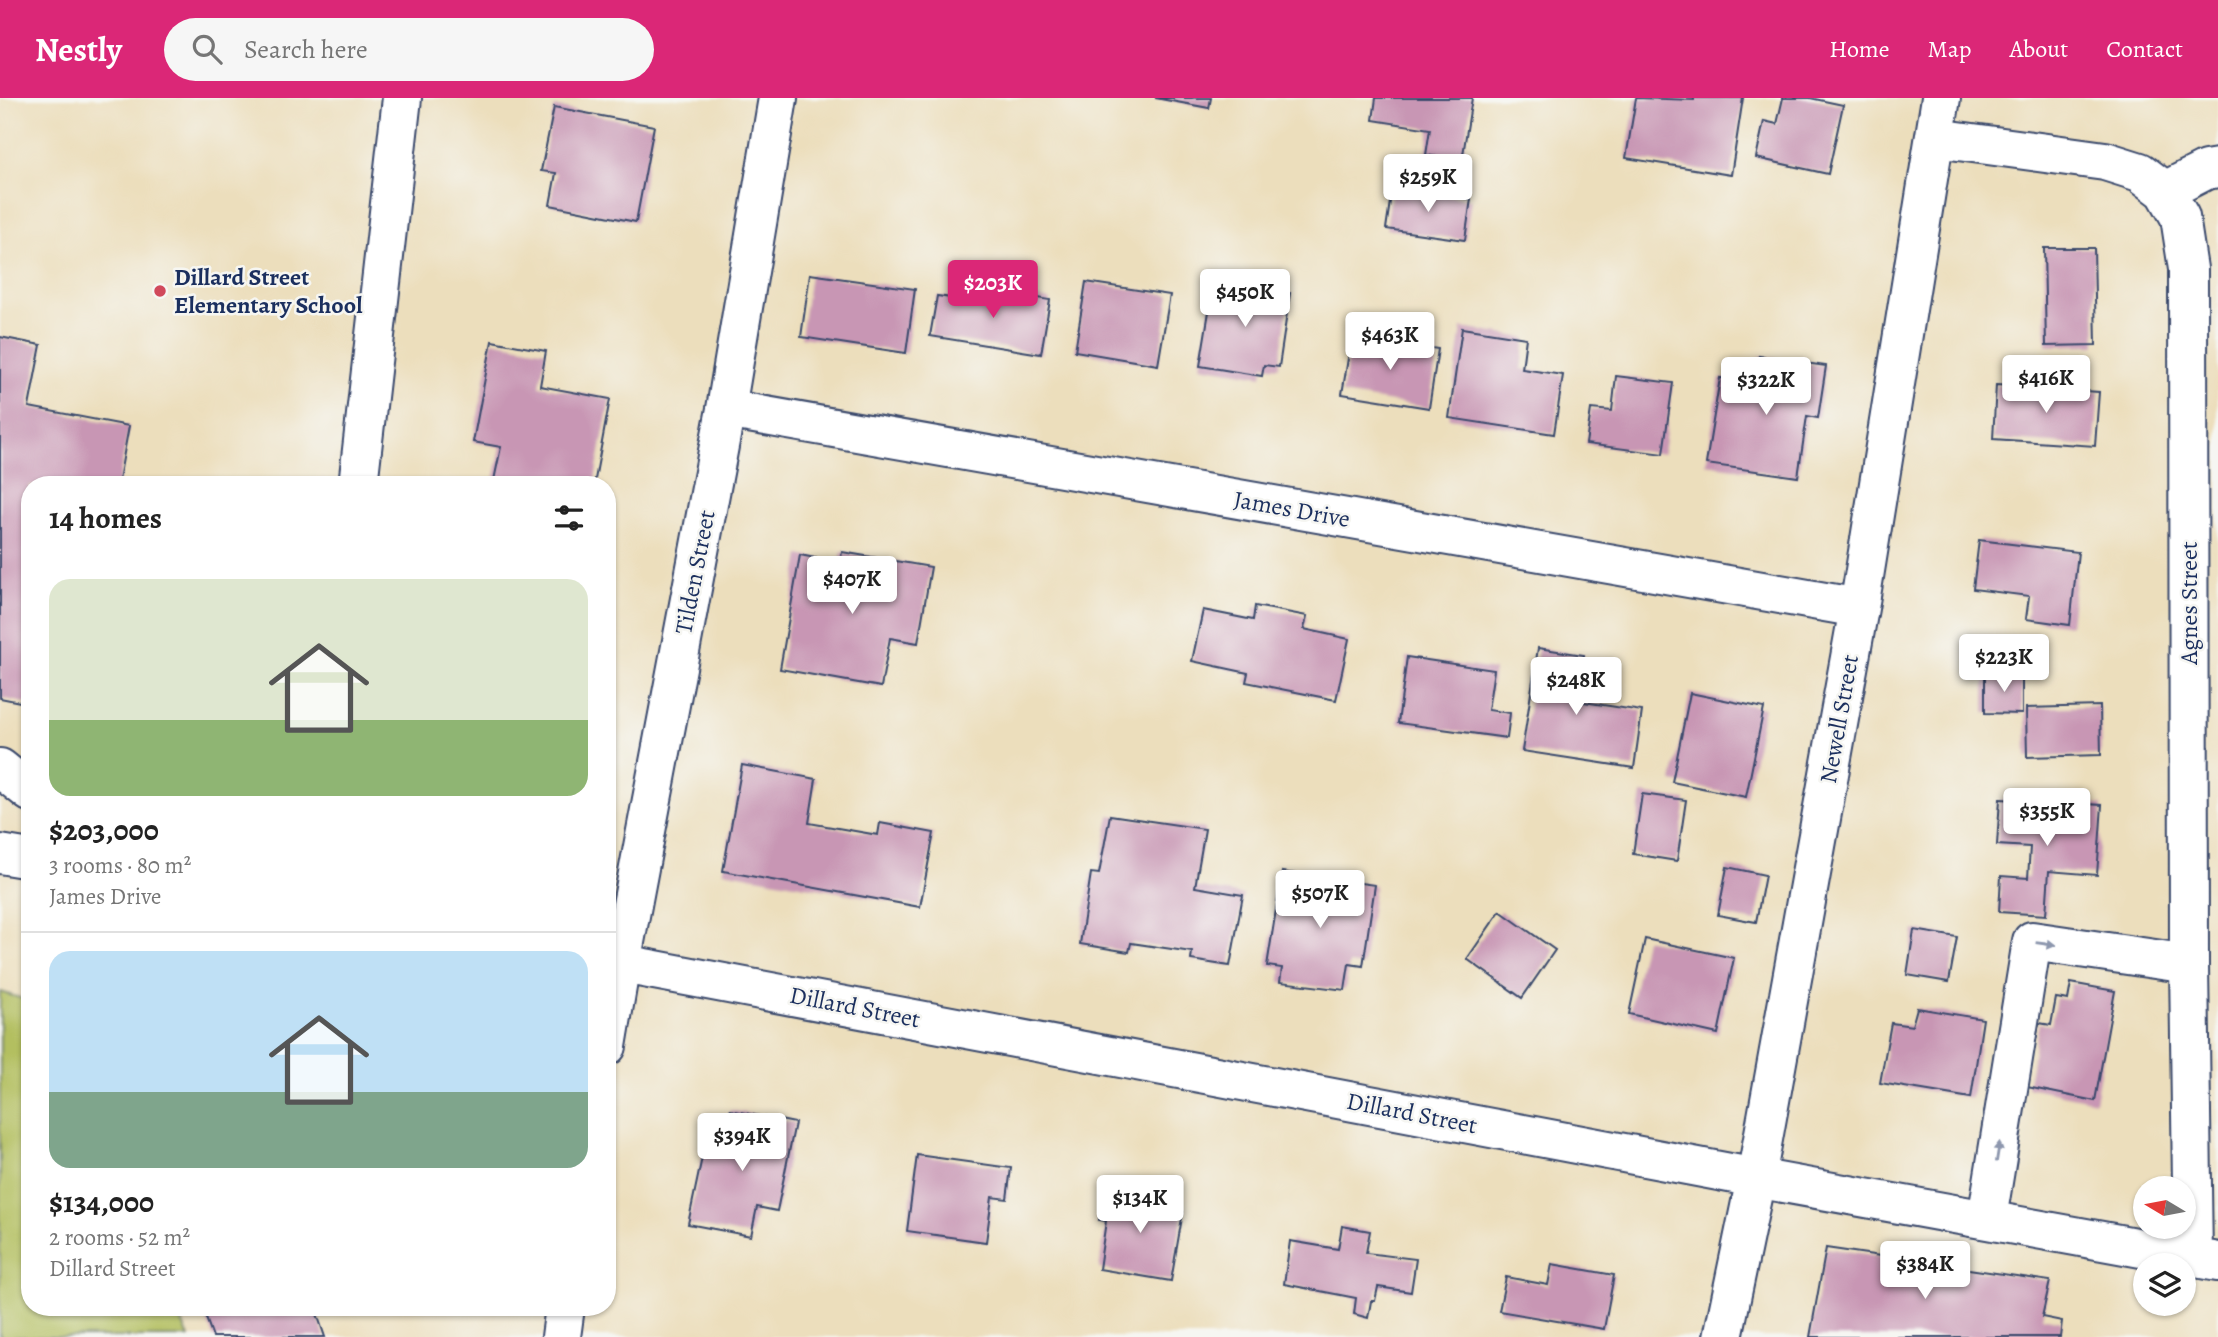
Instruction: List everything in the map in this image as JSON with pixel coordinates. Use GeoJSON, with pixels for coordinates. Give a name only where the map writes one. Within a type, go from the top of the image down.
{"type":"FeatureCollection","features":[{"type":"Feature","properties":{"kind":"street"},"geometry":{"type":"LineString","coordinates":[[359,476],[402,98]]}},
{"type":"Feature","properties":{"kind":"street","name":"Tilden Street"},"geometry":{"type":"LineString","coordinates":[[616,952],[726,409],[778,98]]}},
{"type":"Feature","properties":{"kind":"street","name":"Newell Street"},"geometry":{"type":"LineString","coordinates":[[1723,1337],[1756,1178],[1859,608],[1941,98]]}},
{"type":"Feature","properties":{"kind":"street","name":"Agnes Street"},"geometry":{"type":"LineString","coordinates":[[1936,138],[2105,161],[2140,172],[2165,191],[2180,217],[2188,269],[2189,964],[2205,1260]]}},
{"type":"Feature","properties":{"kind":"street"},"geometry":{"type":"LineString","coordinates":[[2165,191],[2206,170],[2218,168]]}},
{"type":"Feature","properties":{"kind":"street","name":"James Drive"},"geometry":{"type":"LineString","coordinates":[[726,409],[1859,608]]}},
{"type":"Feature","properties":{"kind":"street"},"geometry":{"type":"LineString","coordinates":[[0,768],[21,785]]}},
{"type":"Feature","properties":{"kind":"street"},"geometry":{"type":"LineString","coordinates":[[0,854],[21,858]]}},
{"type":"Feature","properties":{"kind":"street"},"geometry":{"type":"LineString","coordinates":[[1987,1219],[2032,942],[2189,964]]}},
{"type":"Feature","properties":{"kind":"street","name":"Dillard Street"},"geometry":{"type":"LineString","coordinates":[[616,962],[2205,1260]]}},
{"type":"Feature","properties":{"kind":"street"},"geometry":{"type":"LineString","coordinates":[[561,1337],[564,1316]]}},
{"type":"Feature","properties":{"kind":"green space"},"geometry":{"type":"Polygon","coordinates":[[[0,992],[21,998],[21,1316],[179,1316],[189,1337],[0,1337],[0,992]]]}},
{"type":"Feature","properties":{"kind":"building"},"geometry":{"type":"Polygon","coordinates":[[[1155,98],[1211,98],[1209,108],[1155,98]]]}},
{"type":"Feature","properties":{"kind":"building"},"geometry":{"type":"Polygon","coordinates":[[[1376,98],[1472,98],[1462,161],[1426,155],[1430,129],[1373,120],[1376,98]]]}},
{"type":"Feature","properties":{"kind":"building"},"geometry":{"type":"Polygon","coordinates":[[[1636,98],[1743,98],[1731,175],[1626,158],[1636,98]]]}},
{"type":"Feature","properties":{"kind":"building"},"geometry":{"type":"Polygon","coordinates":[[[1783,98],[1810,98],[1843,105],[1828,174],[1756,158],[1764,121],[1777,124],[1783,98]]]}},
{"type":"Feature","properties":{"kind":"building"},"geometry":{"type":"Polygon","coordinates":[[[554,107],[654,126],[636,222],[550,205],[556,173],[541,171],[554,107]]]}},
{"type":"Feature","properties":{"kind":"building"},"geometry":{"type":"Polygon","coordinates":[[[1392,188],[1471,199],[1465,240],[1386,229],[1392,188]]]}},
{"type":"Feature","properties":{"kind":"building"},"geometry":{"type":"Polygon","coordinates":[[[2044,248],[2094,248],[2096,345],[2046,346],[2044,248]]]}},
{"type":"Feature","properties":{"kind":"building"},"geometry":{"type":"Polygon","coordinates":[[[810,274],[915,289],[906,353],[801,337],[810,274]]]}},
{"type":"Feature","properties":{"kind":"building"},"geometry":{"type":"Polygon","coordinates":[[[1214,281],[1290,293],[1279,367],[1264,365],[1262,376],[1200,366],[1214,281]]]}},
{"type":"Feature","properties":{"kind":"building"},"geometry":{"type":"Polygon","coordinates":[[[1086,282],[1170,295],[1158,365],[1075,351],[1086,282]]]}},
{"type":"Feature","properties":{"kind":"building"},"geometry":{"type":"Polygon","coordinates":[[[967,286],[1050,300],[1041,354],[930,336],[937,296],[965,300],[967,286]]]}},
{"type":"Feature","properties":{"kind":"building"},"geometry":{"type":"Polygon","coordinates":[[[1462,328],[1526,338],[1522,369],[1563,375],[1554,434],[1449,418],[1462,328]]]}},
{"type":"Feature","properties":{"kind":"building"},"geometry":{"type":"Polygon","coordinates":[[[1352,335],[1438,349],[1429,408],[1342,394],[1352,335]]]}},
{"type":"Feature","properties":{"kind":"building"},"geometry":{"type":"Polygon","coordinates":[[[0,337],[41,345],[29,407],[129,426],[120,476],[21,476],[21,702],[0,698],[0,337]]]}},
{"type":"Feature","properties":{"kind":"building"},"geometry":{"type":"Polygon","coordinates":[[[492,341],[546,351],[540,386],[610,399],[596,476],[495,476],[501,447],[473,442],[492,341]]]}},
{"type":"Feature","properties":{"kind":"building"},"geometry":{"type":"Polygon","coordinates":[[[1759,356],[1826,366],[1818,418],[1807,416],[1798,477],[1706,464],[1720,378],[1755,383],[1759,356]]]}},
{"type":"Feature","properties":{"kind":"building"},"geometry":{"type":"Polygon","coordinates":[[[1616,376],[1673,383],[1663,454],[1586,444],[1591,409],[1612,411],[1616,376]]]}},
{"type":"Feature","properties":{"kind":"building"},"geometry":{"type":"Polygon","coordinates":[[[1996,385],[2099,392],[2095,446],[1993,439],[1996,385]]]}},
{"type":"Feature","properties":{"kind":"building"},"geometry":{"type":"Polygon","coordinates":[[[1979,540],[2078,552],[2070,625],[2026,619],[2029,596],[1973,589],[1979,540]]]}},
{"type":"Feature","properties":{"kind":"building"},"geometry":{"type":"Polygon","coordinates":[[[842,552],[931,567],[918,643],[890,638],[881,687],[780,669],[800,555],[840,563],[842,552]]]}},
{"type":"Feature","properties":{"kind":"building"},"geometry":{"type":"Polygon","coordinates":[[[1255,606],[1307,616],[1304,629],[1349,639],[1336,700],[1246,682],[1248,673],[1192,661],[1203,610],[1253,620],[1255,606]]]}},
{"type":"Feature","properties":{"kind":"building"},"geometry":{"type":"Polygon","coordinates":[[[1538,648],[1584,655],[1577,701],[1642,711],[1634,768],[1522,751],[1538,648]]]}},
{"type":"Feature","properties":{"kind":"building"},"geometry":{"type":"Polygon","coordinates":[[[1407,657],[1494,670],[1488,710],[1510,713],[1507,738],[1398,723],[1407,657]]]}},
{"type":"Feature","properties":{"kind":"building"},"geometry":{"type":"Polygon","coordinates":[[[1985,674],[2022,675],[2022,714],[1985,713],[1985,674]]]}},
{"type":"Feature","properties":{"kind":"building"},"geometry":{"type":"Polygon","coordinates":[[[1690,693],[1764,708],[1746,797],[1672,782],[1690,693]]]}},
{"type":"Feature","properties":{"kind":"building"},"geometry":{"type":"Polygon","coordinates":[[[2100,706],[2101,755],[2027,757],[2026,708],[2100,706]]]}},
{"type":"Feature","properties":{"kind":"building"},"geometry":{"type":"Polygon","coordinates":[[[742,765],[816,779],[809,823],[878,835],[880,823],[934,833],[920,907],[723,871],[742,765]]]}},
{"type":"Feature","properties":{"kind":"building"},"geometry":{"type":"Polygon","coordinates":[[[1642,794],[1686,800],[1677,861],[1633,854],[1642,794]]]}},
{"type":"Feature","properties":{"kind":"building"},"geometry":{"type":"Polygon","coordinates":[[[2000,799],[2102,805],[2097,875],[2049,871],[2046,915],[1999,912],[2001,876],[2028,878],[2030,847],[1997,845],[2000,799]]]}},
{"type":"Feature","properties":{"kind":"building"},"geometry":{"type":"Polygon","coordinates":[[[1110,815],[1205,829],[1195,887],[1243,895],[1230,966],[1191,960],[1192,952],[1131,943],[1129,952],[1080,944],[1091,873],[1099,874],[1110,815]]]}},
{"type":"Feature","properties":{"kind":"building"},"geometry":{"type":"Polygon","coordinates":[[[1727,867],[1765,875],[1756,922],[1718,915],[1727,867]]]}},
{"type":"Feature","properties":{"kind":"building"},"geometry":{"type":"Polygon","coordinates":[[[1282,872],[1375,885],[1363,966],[1349,964],[1345,990],[1280,982],[1282,968],[1267,966],[1282,872]]]}},
{"type":"Feature","properties":{"kind":"building"},"geometry":{"type":"Polygon","coordinates":[[[1500,911],[1555,950],[1522,998],[1467,959],[1500,911]]]}},
{"type":"Feature","properties":{"kind":"building"},"geometry":{"type":"Polygon","coordinates":[[[1914,930],[1957,937],[1949,982],[1907,975],[1914,930]]]}},
{"type":"Feature","properties":{"kind":"building"},"geometry":{"type":"Polygon","coordinates":[[[1645,939],[1734,958],[1718,1034],[1629,1014],[1645,939]]]}},
{"type":"Feature","properties":{"kind":"building"},"geometry":{"type":"Polygon","coordinates":[[[2071,983],[2115,991],[2095,1101],[2027,1087],[2039,1023],[2051,1025],[2056,998],[2068,1000],[2071,983]]]}},
{"type":"Feature","properties":{"kind":"building"},"geometry":{"type":"Polygon","coordinates":[[[1917,1008],[1983,1019],[1971,1098],[1880,1083],[1891,1023],[1912,1026],[1917,1008]]]}},
{"type":"Feature","properties":{"kind":"building"},"geometry":{"type":"Polygon","coordinates":[[[730,1110],[795,1123],[777,1211],[757,1207],[751,1236],[688,1224],[705,1143],[722,1146],[730,1110]]]}},
{"type":"Feature","properties":{"kind":"building"},"geometry":{"type":"Polygon","coordinates":[[[917,1155],[1011,1168],[1007,1199],[992,1197],[986,1242],[907,1231],[917,1155]]]}},
{"type":"Feature","properties":{"kind":"building"},"geometry":{"type":"Polygon","coordinates":[[[1137,1189],[1151,1191],[1150,1197],[1171,1201],[1170,1211],[1183,1212],[1171,1281],[1099,1269],[1106,1221],[1099,1220],[1104,1192],[1135,1197],[1137,1189]]]}},
{"type":"Feature","properties":{"kind":"building"},"geometry":{"type":"Polygon","coordinates":[[[1342,1226],[1370,1231],[1366,1253],[1416,1259],[1411,1292],[1378,1287],[1375,1301],[1371,1301],[1368,1318],[1354,1314],[1356,1298],[1284,1284],[1290,1241],[1338,1249],[1342,1226]]]}},
{"type":"Feature","properties":{"kind":"building"},"geometry":{"type":"Polygon","coordinates":[[[1826,1248],[2050,1281],[2042,1317],[2062,1321],[2060,1337],[1810,1337],[1826,1248]]]}},
{"type":"Feature","properties":{"kind":"building"},"geometry":{"type":"Polygon","coordinates":[[[1552,1264],[1614,1275],[1604,1329],[1499,1311],[1506,1277],[1548,1285],[1552,1264]]]}},
{"type":"Feature","properties":{"kind":"building"},"geometry":{"type":"Polygon","coordinates":[[[205,1316],[318,1316],[325,1337],[213,1337],[205,1316]]]}},
{"type":"Feature","properties":{"kind":"place","name":"Dillard Street Elementary School"},"geometry":{"type":"Point","coordinates":[160,291]}}]}
